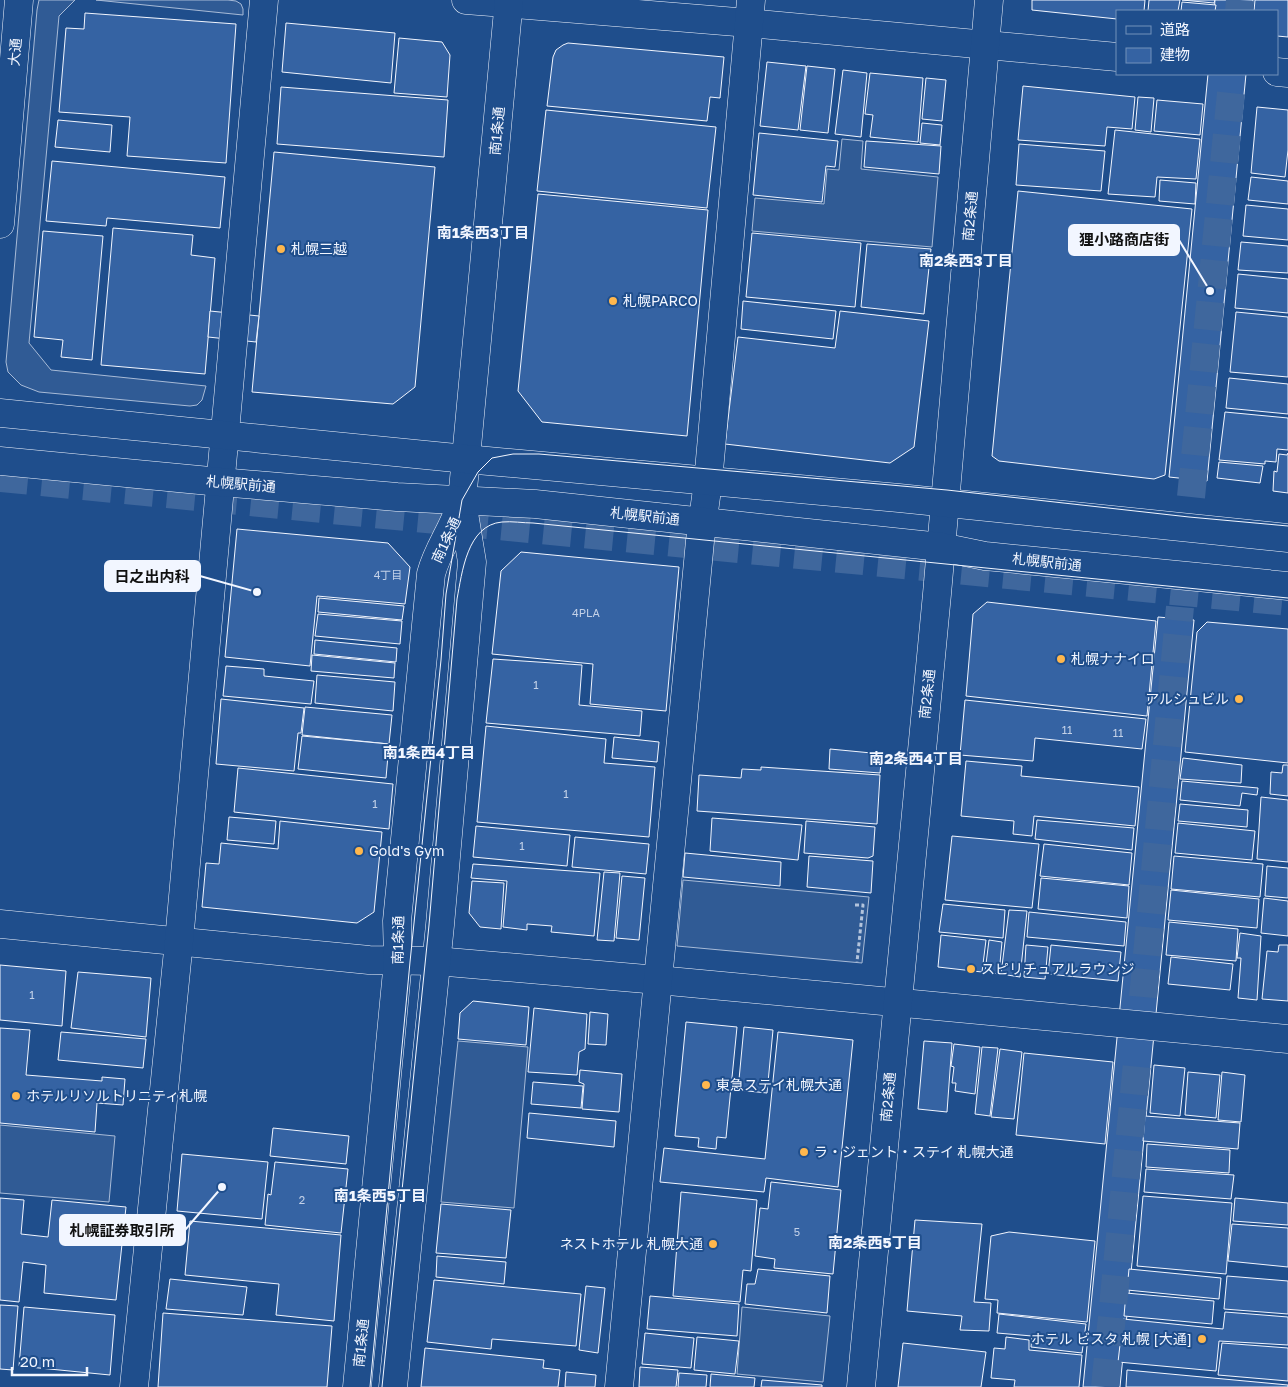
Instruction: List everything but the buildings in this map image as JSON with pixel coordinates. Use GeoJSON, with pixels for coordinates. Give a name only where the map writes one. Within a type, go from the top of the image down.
{"type":"FeatureCollection","features":[{"type":"Feature","properties":{"kind":"main road","name":"大通"},"geometry":{"type":"LineString","coordinates":[[0,224],[19,0]]}},
{"type":"Feature","properties":{"kind":"main road"},"geometry":{"type":"LineString","coordinates":[[134,1387],[179,941],[264,0]]}},
{"type":"Feature","properties":{"kind":"main road"},"geometry":{"type":"LineString","coordinates":[[466,0],[750,12],[984,45],[1116,57]]}},
{"type":"Feature","properties":{"kind":"main road","name":"南2条通"},"geometry":{"type":"LineString","coordinates":[[861,1387],[945,504],[989,0]]}},
{"type":"Feature","properties":{"kind":"main road","name":"南1条通"},"geometry":{"type":"LineString","coordinates":[[357,1387],[398,961],[398,921],[431,574],[435,558],[459,512],[462,500],[509,2]]}},
{"type":"Feature","properties":{"kind":"main road"},"geometry":{"type":"LineString","coordinates":[[619,1387],[708,482],[750,12]]}},
{"type":"Feature","properties":{"kind":"main road"},"geometry":{"type":"LineString","coordinates":[[0,412],[466,459],[898,498],[1288,538]]}},
{"type":"Feature","properties":{"kind":"main road","name":"札幌駅前通"},"geometry":{"type":"LineString","coordinates":[[0,461],[397,497],[535,504],[941,547],[985,556],[1288,586]]}},
{"type":"Feature","properties":{"kind":"main road","name":"南1条通"},"geometry":{"type":"LineString","coordinates":[[393,1387],[436,961],[472,562],[462,500]]}},
{"type":"Feature","properties":{"kind":"main road"},"geometry":{"type":"LineString","coordinates":[[0,924],[369,960],[436,961],[658,980],[1288,1039]]}},
{"type":"Feature","properties":{"kind":"path"},"geometry":{"type":"LineString","coordinates":[[855,905],[863,905],[857,962]]}},
{"type":"Feature","properties":{"kind":"shaded area"},"geometry":{"type":"Polygon","coordinates":[[[39,0],[75,0],[59,16],[29,343],[51,370],[206,386],[202,400],[197,405],[190,406],[39,392],[21,385],[8,372],[6,362],[39,0]]]}},
{"type":"Feature","properties":{"kind":"shaded area"},"geometry":{"type":"Polygon","coordinates":[[[96,0],[228,0],[241,4],[243,15],[96,0]]]}},
{"type":"Feature","properties":{"kind":"shaded area"},"geometry":{"type":"Polygon","coordinates":[[[842,139],[863,141],[861,169],[938,177],[932,247],[752,231],[755,198],[824,204],[827,169],[839,170],[842,139]]]}},
{"type":"Feature","properties":{"kind":"shaded area"},"geometry":{"type":"Polygon","coordinates":[[[683,880],[869,897],[862,963],[677,946],[683,880]]]}},
{"type":"Feature","properties":{"kind":"shaded area"},"geometry":{"type":"Polygon","coordinates":[[[458,1041],[528,1047],[514,1208],[441,1202],[458,1041]]]}},
{"type":"Feature","properties":{"kind":"shaded area"},"geometry":{"type":"Polygon","coordinates":[[[0,1125],[115,1136],[109,1202],[0,1193],[0,1125]]]}},
{"type":"Feature","properties":{"kind":"shaded area"},"geometry":{"type":"Polygon","coordinates":[[[742,1307],[830,1316],[823,1382],[737,1374],[742,1307]]]}},
{"type":"Feature","properties":{"kind":"tunnel"},"geometry":{"type":"LineString","coordinates":[[1239,10],[1240,0]]}},
{"type":"Feature","properties":{"kind":"tunnel"},"geometry":{"type":"LineString","coordinates":[[1191,497],[1231,93]]}},
{"type":"Feature","properties":{"kind":"tunnel"},"geometry":{"type":"LineString","coordinates":[[0,478],[1288,602]]}},
{"type":"Feature","properties":{"kind":"tunnel"},"geometry":{"type":"LineString","coordinates":[[1143,997],[1180,607]]}},
{"type":"Feature","properties":{"kind":"tunnel"},"geometry":{"type":"LineString","coordinates":[[1105,1387],[1138,1053]]}},
{"type":"Feature","properties":{"kind":"tram line"},"geometry":{"type":"LineString","coordinates":[[370,1387],[446,594],[462,500],[478,472],[492,458],[513,454],[539,454],[947,490],[1288,526]]}},
{"type":"Feature","properties":{"kind":"tram line"},"geometry":{"type":"LineString","coordinates":[[382,1387],[429,925],[457,599],[468,552],[481,532],[490,525],[502,522],[533,523],[1288,598]]}},
{"type":"Feature","properties":{"kind":"place","name":"札幌三越"},"geometry":{"type":"Point","coordinates":[281,249]}},
{"type":"Feature","properties":{"kind":"place","name":"狸小路商店街"},"geometry":{"type":"Point","coordinates":[1210,291]}},
{"type":"Feature","properties":{"kind":"place","name":"札幌PARCO"},"geometry":{"type":"Point","coordinates":[613,301]}},
{"type":"Feature","properties":{"kind":"place","name":"日之出内科"},"geometry":{"type":"Point","coordinates":[257,592]}},
{"type":"Feature","properties":{"kind":"place","name":"札幌ナナイロ"},"geometry":{"type":"Point","coordinates":[1061,659]}},
{"type":"Feature","properties":{"kind":"place","name":"アルシュビル"},"geometry":{"type":"Point","coordinates":[1239,699]}},
{"type":"Feature","properties":{"kind":"place","name":"Gold's Gym"},"geometry":{"type":"Point","coordinates":[359,851]}},
{"type":"Feature","properties":{"kind":"place","name":"スピリチュアルラウンジ"},"geometry":{"type":"Point","coordinates":[971,969]}},
{"type":"Feature","properties":{"kind":"place","name":"東急ステイ札幌大通"},"geometry":{"type":"Point","coordinates":[706,1085]}},
{"type":"Feature","properties":{"kind":"place","name":"ホテルリソルトリニティ札幌"},"geometry":{"type":"Point","coordinates":[16,1096]}},
{"type":"Feature","properties":{"kind":"place","name":"ラ・ジェント・ステイ 札幌大通"},"geometry":{"type":"Point","coordinates":[804,1152]}},
{"type":"Feature","properties":{"kind":"place","name":"札幌証券取引所"},"geometry":{"type":"Point","coordinates":[222,1187]}},
{"type":"Feature","properties":{"kind":"place","name":"ネストホテル 札幌大通"},"geometry":{"type":"Point","coordinates":[713,1244]}},
{"type":"Feature","properties":{"kind":"place","name":"ホテル ビスタ 札幌 [大通]"},"geometry":{"type":"Point","coordinates":[1202,1339]}},
{"type":"Feature","properties":{"kind":"district","name":"南1条西3丁目"},"geometry":{"type":"Point","coordinates":[483,233]}},
{"type":"Feature","properties":{"kind":"district","name":"南2条西3丁目"},"geometry":{"type":"Point","coordinates":[966,261]}},
{"type":"Feature","properties":{"kind":"district","name":"南1条西4丁目"},"geometry":{"type":"Point","coordinates":[429,753]}},
{"type":"Feature","properties":{"kind":"district","name":"南2条西4丁目"},"geometry":{"type":"Point","coordinates":[916,759]}},
{"type":"Feature","properties":{"kind":"district","name":"南1条西5丁目"},"geometry":{"type":"Point","coordinates":[380,1196]}},
{"type":"Feature","properties":{"kind":"district","name":"南2条西5丁目"},"geometry":{"type":"Point","coordinates":[875,1243]}}]}
